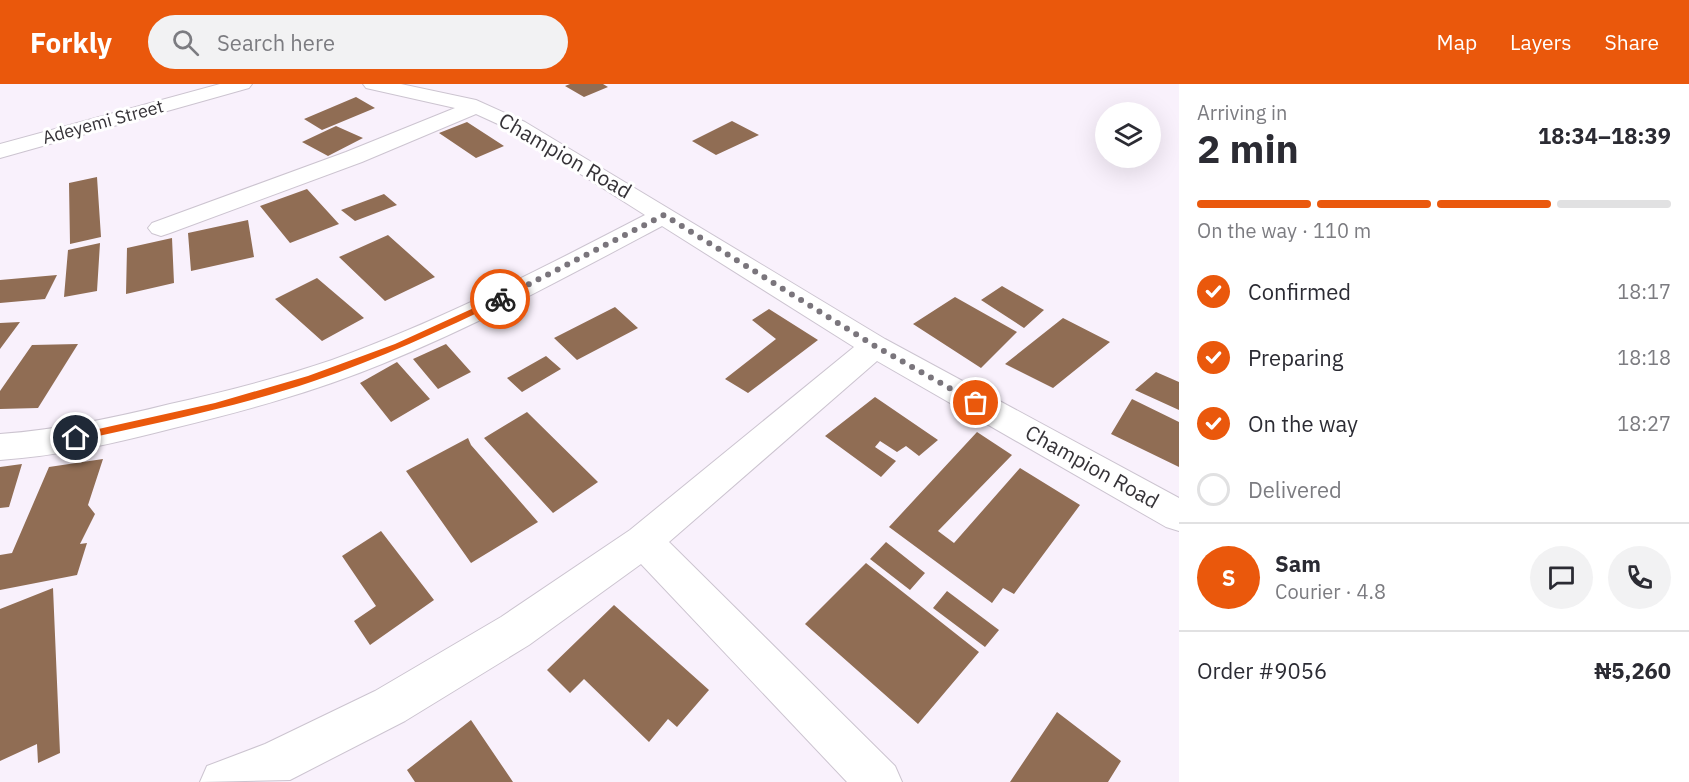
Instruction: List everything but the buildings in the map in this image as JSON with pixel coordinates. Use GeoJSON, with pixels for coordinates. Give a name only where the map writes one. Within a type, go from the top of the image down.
{"type":"FeatureCollection","features":[{"type":"Feature","properties":{"kind":"street","name":"Adeyemi Street"},"geometry":{"type":"LineString","coordinates":[[0,151],[242,84]]}},
{"type":"Feature","properties":{"kind":"street","name":"Champion Road"},"geometry":{"type":"LineString","coordinates":[[373,84],[476,106],[518,126],[875,346],[1179,516]]}},
{"type":"Feature","properties":{"kind":"street"},"geometry":{"type":"LineString","coordinates":[[161,228],[354,157],[476,106]]}},
{"type":"Feature","properties":{"kind":"street"},"geometry":{"type":"LineString","coordinates":[[0,447],[96,435],[215,406],[311,379],[398,346],[519,291],[664,215]]}},
{"type":"Feature","properties":{"kind":"street"},"geometry":{"type":"LineString","coordinates":[[223,782],[274,764],[390,706],[515,631],[643,542],[875,346]]}},
{"type":"Feature","properties":{"kind":"street"},"geometry":{"type":"LineString","coordinates":[[643,542],[879,782]]}},
{"type":"Feature","properties":{"kind":"way so far"},"geometry":{"type":"LineString","coordinates":[[500,299],[664,215],[875,346],[976,403]]}},
{"type":"Feature","properties":{"kind":"route"},"geometry":{"type":"LineString","coordinates":[[76,438],[215,406],[311,379],[398,346],[500,299]]}}]}
